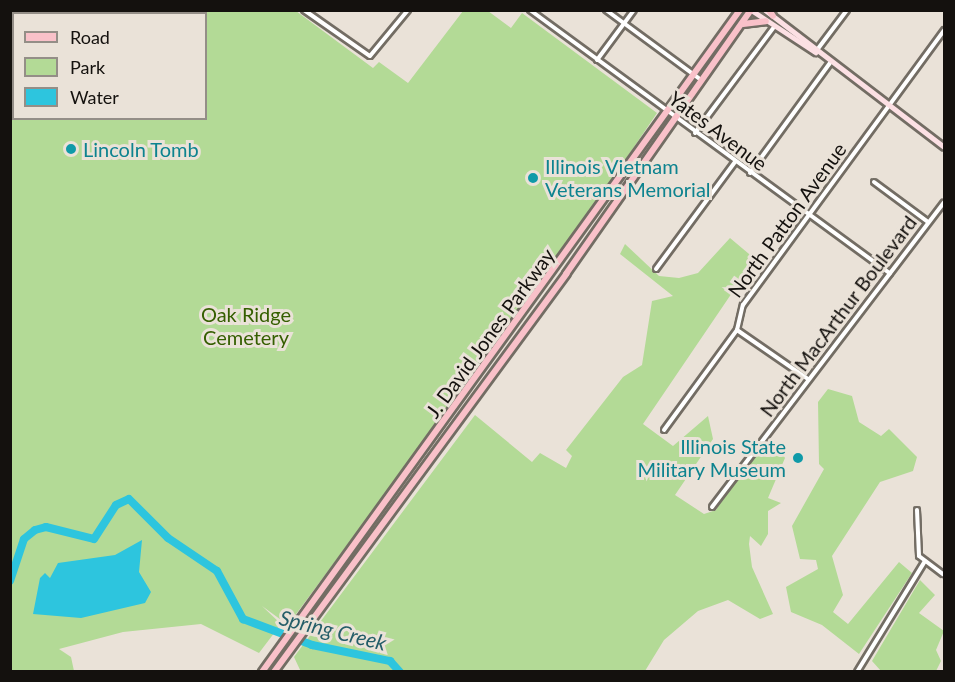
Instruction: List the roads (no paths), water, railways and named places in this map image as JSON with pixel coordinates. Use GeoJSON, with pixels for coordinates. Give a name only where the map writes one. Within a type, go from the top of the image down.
{"type":"FeatureCollection","features":[{"type":"Feature","properties":{"kind":"main road"},"geometry":{"type":"LineString","coordinates":[[733,21],[735,10]]}},
{"type":"Feature","properties":{"kind":"main road","name":"J. David Jones Parkway"},"geometry":{"type":"LineString","coordinates":[[262,672],[556,272],[666,112],[741,10]]}},
{"type":"Feature","properties":{"kind":"main road"},"geometry":{"type":"LineString","coordinates":[[751,10],[815,52]]}},
{"type":"Feature","properties":{"kind":"main road","name":"J. David Jones Parkway"},"geometry":{"type":"LineString","coordinates":[[273,672],[566,274],[673,117],[751,10]]}},
{"type":"Feature","properties":{"kind":"main road"},"geometry":{"type":"LineString","coordinates":[[769,12],[815,52],[945,147]]}},
{"type":"Feature","properties":{"kind":"main road"},"geometry":{"type":"LineString","coordinates":[[740,26],[766,21]]}},
{"type":"Feature","properties":{"kind":"street"},"geometry":{"type":"LineString","coordinates":[[304,10],[370,56],[408,10]]}},
{"type":"Feature","properties":{"kind":"street","name":"Yates Avenue"},"geometry":{"type":"LineString","coordinates":[[530,10],[808,216],[890,273]]}},
{"type":"Feature","properties":{"kind":"street"},"geometry":{"type":"LineString","coordinates":[[606,10],[700,79]]}},
{"type":"Feature","properties":{"kind":"street"},"geometry":{"type":"LineString","coordinates":[[597,60],[634,10]]}},
{"type":"Feature","properties":{"kind":"street"},"geometry":{"type":"LineString","coordinates":[[815,52],[848,10]]}},
{"type":"Feature","properties":{"kind":"street"},"geometry":{"type":"LineString","coordinates":[[695,132],[774,27]]}},
{"type":"Feature","properties":{"kind":"street","name":"North Patton Avenue"},"geometry":{"type":"LineString","coordinates":[[664,430],[737,330],[743,305],[945,30]]}},
{"type":"Feature","properties":{"kind":"street"},"geometry":{"type":"LineString","coordinates":[[750,173],[830,63]]}},
{"type":"Feature","properties":{"kind":"street"},"geometry":{"type":"LineString","coordinates":[[656,269],[735,162]]}},
{"type":"Feature","properties":{"kind":"street"},"geometry":{"type":"LineString","coordinates":[[874,182],[928,222]]}},
{"type":"Feature","properties":{"kind":"street","name":"North MacArthur Boulevard"},"geometry":{"type":"LineString","coordinates":[[712,507],[808,379],[824,365],[890,273],[945,202]]}},
{"type":"Feature","properties":{"kind":"street"},"geometry":{"type":"LineString","coordinates":[[737,330],[808,379]]}},
{"type":"Feature","properties":{"kind":"street"},"geometry":{"type":"LineString","coordinates":[[917,510],[918,552],[925,561],[944,574]]}},
{"type":"Feature","properties":{"kind":"street"},"geometry":{"type":"LineString","coordinates":[[857,672],[925,561]]}},
{"type":"Feature","properties":{"kind":"water"},"geometry":{"type":"Polygon","coordinates":[[[142,540],[139,572],[151,592],[145,603],[81,618],[33,614],[40,578],[45,573],[50,578],[58,563],[115,555],[142,540]]]}},
{"type":"Feature","properties":{"kind":"waterway","name":"Spring Creek"},"geometry":{"type":"LineString","coordinates":[[10,581],[24,539],[35,530],[46,527],[94,539],[116,505],[129,499],[168,538],[217,571],[243,619],[312,645],[390,661],[400,672]]}},
{"type":"Feature","properties":{"kind":"place","name":"Lincoln Tomb"},"geometry":{"type":"Point","coordinates":[71,149]}},
{"type":"Feature","properties":{"kind":"place","name":"Illinois Vietnam Veterans Memorial"},"geometry":{"type":"Point","coordinates":[533,178]}},
{"type":"Feature","properties":{"kind":"place","name":"Illinois State Military Museum"},"geometry":{"type":"Point","coordinates":[798,458]}},
{"type":"Feature","properties":{"kind":"park label","name":"Oak Ridge Cemetery"},"geometry":{"type":"Point","coordinates":[246,326]}}]}
